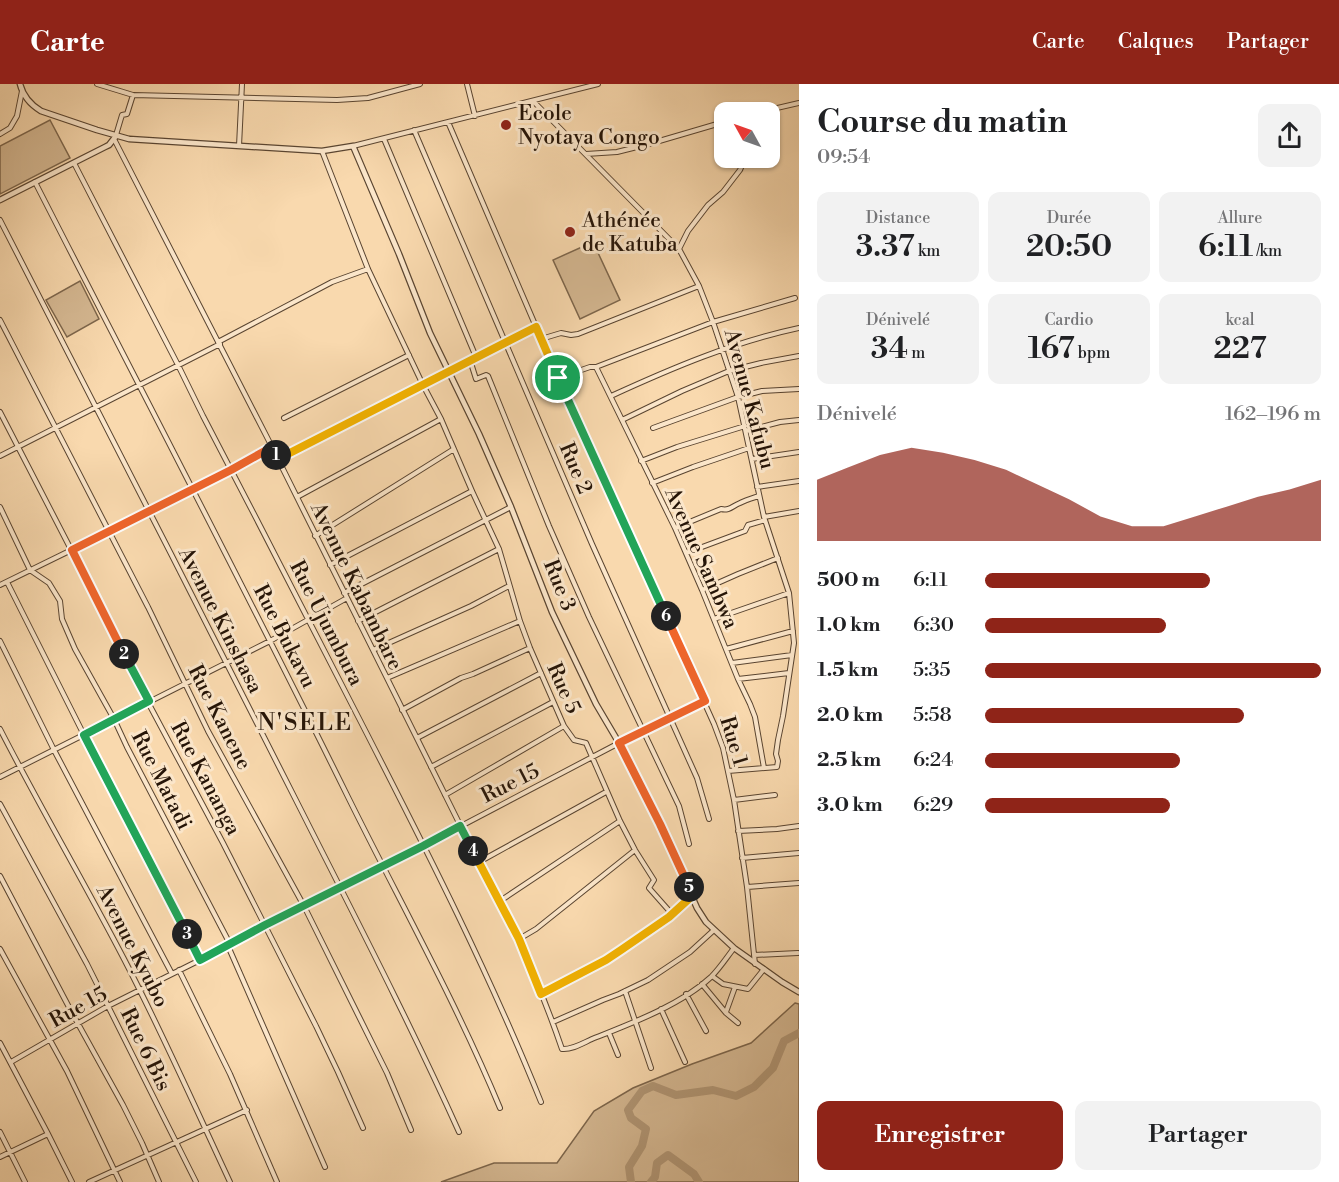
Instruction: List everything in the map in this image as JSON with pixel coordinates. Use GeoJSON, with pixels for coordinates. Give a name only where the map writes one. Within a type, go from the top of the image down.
{"type":"FeatureCollection","features":[{"type":"Feature","properties":{"kind":"street"},"geometry":{"type":"LineString","coordinates":[[20,84],[22,91],[32,104],[41,111],[115,138],[322,151],[384,139],[598,84]]}},
{"type":"Feature","properties":{"kind":"street"},"geometry":{"type":"LineString","coordinates":[[97,84],[133,95],[338,100],[378,95],[420,84]]}},
{"type":"Feature","properties":{"kind":"street"},"geometry":{"type":"LineString","coordinates":[[239,146],[242,84]]}},
{"type":"Feature","properties":{"kind":"street"},"geometry":{"type":"LineString","coordinates":[[467,84],[475,116]]}},
{"type":"Feature","properties":{"kind":"street"},"geometry":{"type":"LineString","coordinates":[[0,134],[10,129],[17,116],[22,91]]}},
{"type":"Feature","properties":{"kind":"street"},"geometry":{"type":"LineString","coordinates":[[0,200],[109,145],[115,138],[122,115],[127,114],[133,95]]}},
{"type":"Feature","properties":{"kind":"street","name":"Avenue Kafubu"},"geometry":{"type":"LineString","coordinates":[[533,101],[679,249],[699,286],[713,322],[738,397],[759,496],[789,593],[794,643],[776,754],[778,761],[777,766],[764,768]]}},
{"type":"Feature","properties":{"kind":"street"},"geometry":{"type":"LineString","coordinates":[[780,107],[799,103]]}},
{"type":"Feature","properties":{"kind":"street","name":"Rue 1"},"geometry":{"type":"LineString","coordinates":[[448,122],[558,378],[705,701],[723,748],[734,800],[747,887],[755,964]]}},
{"type":"Feature","properties":{"kind":"street"},"geometry":{"type":"LineString","coordinates":[[585,154],[617,152],[714,125]]}},
{"type":"Feature","properties":{"kind":"street","name":"Rue 2"},"geometry":{"type":"LineString","coordinates":[[414,130],[601,564],[698,778],[709,819]]}},
{"type":"Feature","properties":{"kind":"street","name":"Avenue Kabambare"},"geometry":{"type":"LineString","coordinates":[[115,138],[519,939],[563,1050],[609,1033]]}},
{"type":"Feature","properties":{"kind":"street"},"geometry":{"type":"LineString","coordinates":[[384,139],[476,357]]}},
{"type":"Feature","properties":{"kind":"street","name":"Rue 3"},"geometry":{"type":"LineString","coordinates":[[353,146],[399,254],[429,333],[479,434],[511,507],[552,612],[596,704],[619,743],[660,824],[700,914],[734,948],[799,992]]}},
{"type":"Feature","properties":{"kind":"street","name":"Rue 5"},"geometry":{"type":"LineString","coordinates":[[322,151],[369,269],[441,419],[499,549],[520,621],[564,726],[574,740],[585,742],[620,821],[654,880],[649,888],[672,914]]}},
{"type":"Feature","properties":{"kind":"street","name":"Rue Ujumbura"},"geometry":{"type":"LineString","coordinates":[[74,163],[423,846],[480,961],[541,1102]]}},
{"type":"Feature","properties":{"kind":"street"},"geometry":{"type":"LineString","coordinates":[[679,249],[688,231],[741,168]]}},
{"type":"Feature","properties":{"kind":"street","name":"Rue Bukavu"},"geometry":{"type":"LineString","coordinates":[[35,182],[440,975],[500,1107]]}},
{"type":"Feature","properties":{"kind":"street","name":"Avenue Kinshasa"},"geometry":{"type":"LineString","coordinates":[[0,220],[227,662],[428,1062],[459,1132]]}},
{"type":"Feature","properties":{"kind":"street"},"geometry":{"type":"LineString","coordinates":[[0,455],[96,408],[332,282],[369,269]]}},
{"type":"Feature","properties":{"kind":"street"},"geometry":{"type":"LineString","coordinates":[[541,339],[561,333],[578,334],[699,286]]}},
{"type":"Feature","properties":{"kind":"street"},"geometry":{"type":"LineString","coordinates":[[558,378],[596,367],[713,322],[795,298]]}},
{"type":"Feature","properties":{"kind":"street","name":"Rue Kanene"},"geometry":{"type":"LineString","coordinates":[[0,320],[208,730],[304,906],[387,1072],[411,1130]]}},
{"type":"Feature","properties":{"kind":"street"},"geometry":{"type":"LineString","coordinates":[[278,459],[536,327]]}},
{"type":"Feature","properties":{"kind":"street"},"geometry":{"type":"LineString","coordinates":[[611,396],[722,349],[765,335],[799,328]]}},
{"type":"Feature","properties":{"kind":"street"},"geometry":{"type":"LineString","coordinates":[[284,418],[409,355]]}},
{"type":"Feature","properties":{"kind":"street"},"geometry":{"type":"LineString","coordinates":[[622,420],[729,371],[799,356]]}},
{"type":"Feature","properties":{"kind":"street"},"geometry":{"type":"LineString","coordinates":[[470,360],[476,379],[488,376],[549,526],[605,652],[679,806],[689,844]]}},
{"type":"Feature","properties":{"kind":"street","name":"Avenue Sambwa"},"geometry":{"type":"LineString","coordinates":[[596,367],[675,528],[750,704],[755,717],[764,768]]}},
{"type":"Feature","properties":{"kind":"street"},"geometry":{"type":"LineString","coordinates":[[653,428],[738,397],[762,391],[799,389]]}},
{"type":"Feature","properties":{"kind":"street","name":"Rue Kananga"},"geometry":{"type":"LineString","coordinates":[[0,412],[111,627],[126,661],[265,925],[338,1072],[363,1128]]}},
{"type":"Feature","properties":{"kind":"street"},"geometry":{"type":"LineString","coordinates":[[296,497],[441,419]]}},
{"type":"Feature","properties":{"kind":"street"},"geometry":{"type":"LineString","coordinates":[[641,461],[677,447],[745,429],[799,420]]}},
{"type":"Feature","properties":{"kind":"street"},"geometry":{"type":"LineString","coordinates":[[0,585],[149,512],[272,447]]}},
{"type":"Feature","properties":{"kind":"street"},"geometry":{"type":"LineString","coordinates":[[652,483],[749,448]]}},
{"type":"Feature","properties":{"kind":"street"},"geometry":{"type":"LineString","coordinates":[[315,536],[454,450]]}},
{"type":"Feature","properties":{"kind":"street"},"geometry":{"type":"LineString","coordinates":[[752,459],[799,452]]}},
{"type":"Feature","properties":{"kind":"street"},"geometry":{"type":"LineString","coordinates":[[757,487],[799,481]]}},
{"type":"Feature","properties":{"kind":"street"},"geometry":{"type":"LineString","coordinates":[[330,565],[472,491]]}},
{"type":"Feature","properties":{"kind":"street"},"geometry":{"type":"LineString","coordinates":[[675,528],[721,509],[733,508],[738,503],[759,496]]}},
{"type":"Feature","properties":{"kind":"street","name":"Rue Matadi"},"geometry":{"type":"LineString","coordinates":[[0,507],[30,570],[52,586],[60,601],[62,619],[75,648],[114,719],[229,945],[325,1167]]}},
{"type":"Feature","properties":{"kind":"street"},"geometry":{"type":"LineString","coordinates":[[345,593],[511,507]]}},
{"type":"Feature","properties":{"kind":"street"},"geometry":{"type":"LineString","coordinates":[[686,553],[743,532],[748,525],[799,511]]}},
{"type":"Feature","properties":{"kind":"street"},"geometry":{"type":"LineString","coordinates":[[358,621],[499,549]]}},
{"type":"Feature","properties":{"kind":"street"},"geometry":{"type":"LineString","coordinates":[[702,590],[778,558]]}},
{"type":"Feature","properties":{"kind":"street"},"geometry":{"type":"LineString","coordinates":[[8,582],[200,960]]}},
{"type":"Feature","properties":{"kind":"street"},"geometry":{"type":"LineString","coordinates":[[373,650],[471,606],[509,586]]}},
{"type":"Feature","properties":{"kind":"street"},"geometry":{"type":"LineString","coordinates":[[714,619],[789,593]]}},
{"type":"Feature","properties":{"kind":"street"},"geometry":{"type":"LineString","coordinates":[[0,777],[270,641],[347,598]]}},
{"type":"Feature","properties":{"kind":"street"},"geometry":{"type":"LineString","coordinates":[[387,678],[520,621]]}},
{"type":"Feature","properties":{"kind":"street"},"geometry":{"type":"LineString","coordinates":[[726,649],[793,631]]}},
{"type":"Feature","properties":{"kind":"street"},"geometry":{"type":"LineString","coordinates":[[0,641],[54,750],[172,974]]}},
{"type":"Feature","properties":{"kind":"street"},"geometry":{"type":"LineString","coordinates":[[402,710],[461,678],[530,648]]}},
{"type":"Feature","properties":{"kind":"street"},"geometry":{"type":"LineString","coordinates":[[732,663],[792,656]]}},
{"type":"Feature","properties":{"kind":"street"},"geometry":{"type":"LineString","coordinates":[[417,738],[541,673]]}},
{"type":"Feature","properties":{"kind":"street"},"geometry":{"type":"LineString","coordinates":[[738,679],[789,673]]}},
{"type":"Feature","properties":{"kind":"street","name":"Rue 15"},"geometry":{"type":"LineString","coordinates":[[11,1062],[108,1006],[705,701]]}},
{"type":"Feature","properties":{"kind":"street"},"geometry":{"type":"LineString","coordinates":[[431,767],[553,702]]}},
{"type":"Feature","properties":{"kind":"street"},"geometry":{"type":"LineString","coordinates":[[445,795],[564,726]]}},
{"type":"Feature","properties":{"kind":"street","name":"Avenue Kyubo"},"geometry":{"type":"LineString","coordinates":[[0,729],[140,991],[230,1182]]}},
{"type":"Feature","properties":{"kind":"street"},"geometry":{"type":"LineString","coordinates":[[728,771],[764,768]]}},
{"type":"Feature","properties":{"kind":"street"},"geometry":{"type":"LineString","coordinates":[[479,862],[606,792]]}},
{"type":"Feature","properties":{"kind":"street"},"geometry":{"type":"LineString","coordinates":[[734,800],[775,795]]}},
{"type":"Feature","properties":{"kind":"street","name":"Rue 6 Bis"},"geometry":{"type":"LineString","coordinates":[[0,804],[82,955],[196,1182]]}},
{"type":"Feature","properties":{"kind":"street"},"geometry":{"type":"LineString","coordinates":[[500,901],[620,821]]}},
{"type":"Feature","properties":{"kind":"street"},"geometry":{"type":"LineString","coordinates":[[738,831],[799,826]]}},
{"type":"Feature","properties":{"kind":"street"},"geometry":{"type":"LineString","coordinates":[[519,939],[536,929],[635,850]]}},
{"type":"Feature","properties":{"kind":"street"},"geometry":{"type":"LineString","coordinates":[[742,858],[799,853]]}},
{"type":"Feature","properties":{"kind":"street"},"geometry":{"type":"LineString","coordinates":[[0,876],[123,1105],[159,1182]]}},
{"type":"Feature","properties":{"kind":"street"},"geometry":{"type":"LineString","coordinates":[[747,887],[799,883]]}},
{"type":"Feature","properties":{"kind":"street"},"geometry":{"type":"LineString","coordinates":[[541,994],[606,960],[672,914],[692,896]]}},
{"type":"Feature","properties":{"kind":"street"},"geometry":{"type":"LineString","coordinates":[[553,1022],[648,980],[690,952],[714,930]]}},
{"type":"Feature","properties":{"kind":"street"},"geometry":{"type":"LineString","coordinates":[[0,948],[79,1095],[120,1182]]}},
{"type":"Feature","properties":{"kind":"street"},"geometry":{"type":"LineString","coordinates":[[618,1055],[609,1033],[661,1010],[702,984],[712,976],[734,948]]}},
{"type":"Feature","properties":{"kind":"street"},"geometry":{"type":"LineString","coordinates":[[754,955],[798,953]]}},
{"type":"Feature","properties":{"kind":"street"},"geometry":{"type":"LineString","coordinates":[[712,976],[719,982],[748,989],[764,969]]}},
{"type":"Feature","properties":{"kind":"street"},"geometry":{"type":"LineString","coordinates":[[180,970],[247,1110],[277,1182]]}},
{"type":"Feature","properties":{"kind":"street"},"geometry":{"type":"LineString","coordinates":[[702,984],[726,1013],[738,1023]]}},
{"type":"Feature","properties":{"kind":"street"},"geometry":{"type":"LineString","coordinates":[[726,1013],[735,987]]}},
{"type":"Feature","properties":{"kind":"street"},"geometry":{"type":"LineString","coordinates":[[625,991],[651,1068]]}},
{"type":"Feature","properties":{"kind":"street"},"geometry":{"type":"LineString","coordinates":[[686,994],[706,1031]]}},
{"type":"Feature","properties":{"kind":"street"},"geometry":{"type":"LineString","coordinates":[[661,1010],[685,1062]]}},
{"type":"Feature","properties":{"kind":"street"},"geometry":{"type":"LineString","coordinates":[[0,1043],[72,1182]]}},
{"type":"Feature","properties":{"kind":"street"},"geometry":{"type":"LineString","coordinates":[[89,1182],[247,1110]]}},
{"type":"Feature","properties":{"kind":"street"},"geometry":{"type":"LineString","coordinates":[[0,1132],[25,1182]]}},
{"type":"Feature","properties":{"kind":"street"},"geometry":{"type":"LineString","coordinates":[[0,1158],[48,1134]]}},
{"type":"Feature","properties":{"kind":"shaded area"},"geometry":{"type":"Polygon","coordinates":[[[50,120],[70,158],[0,194],[0,146],[50,120]]]}},
{"type":"Feature","properties":{"kind":"shaded area"},"geometry":{"type":"Polygon","coordinates":[[[593,242],[620,300],[580,319],[553,260],[593,242]]]}},
{"type":"Feature","properties":{"kind":"shaded area"},"geometry":{"type":"Polygon","coordinates":[[[80,281],[99,319],[67,337],[46,300],[80,281]]]}},
{"type":"Feature","properties":{"kind":"shaded area"},"geometry":{"type":"Polygon","coordinates":[[[795,1003],[799,1004],[799,1182],[441,1182],[494,1163],[557,1163],[594,1111],[633,1088],[751,1043],[795,1003]]]}},
{"type":"Feature","properties":{"kind":"waterway"},"geometry":{"type":"LineString","coordinates":[[631,1182],[629,1167],[642,1146],[646,1129],[631,1118],[628,1110],[642,1091],[653,1086],[676,1095],[713,1090],[736,1096],[754,1087],[773,1068],[784,1041],[799,1033]]}},
{"type":"Feature","properties":{"kind":"waterway"},"geometry":{"type":"LineString","coordinates":[[651,1182],[655,1177],[657,1163],[668,1155],[694,1174],[699,1182]]}},
{"type":"Feature","properties":{"kind":"place","name":"Ecole Nyotaya Congo"},"geometry":{"type":"Point","coordinates":[506,125]}},
{"type":"Feature","properties":{"kind":"place","name":"Athénée de Katuba"},"geometry":{"type":"Point","coordinates":[570,232]}},
{"type":"Feature","properties":{"kind":"district","name":"N'SELE"},"geometry":{"type":"Point","coordinates":[305,722]}},
{"type":"Feature","properties":{"kind":"route"},"geometry":{"type":"LineString","coordinates":[[536,327],[558,378],[705,701],[619,743],[681,868],[692,896],[669,917],[606,960],[541,994],[519,939],[460,826],[200,960],[84,735],[149,701],[126,661],[72,550],[272,447],[278,459],[536,327]]}}]}
